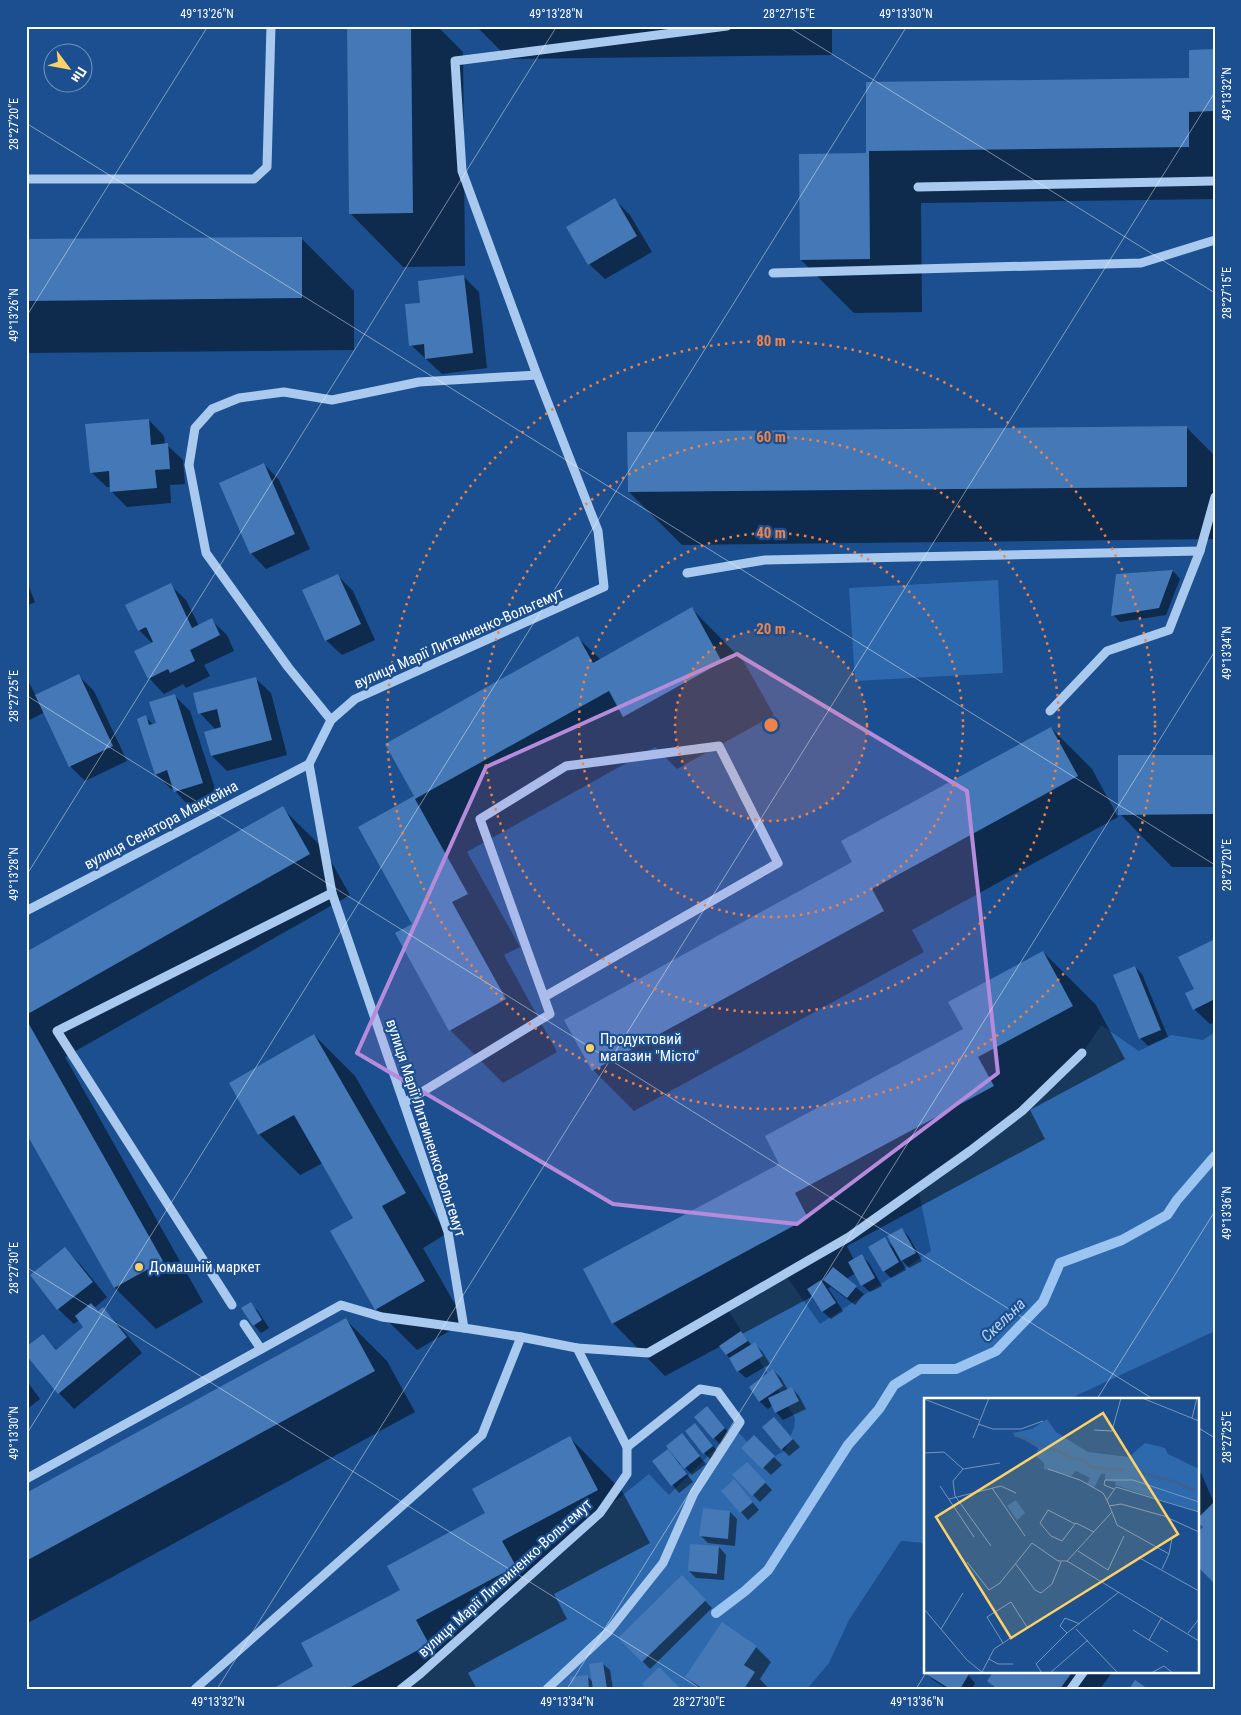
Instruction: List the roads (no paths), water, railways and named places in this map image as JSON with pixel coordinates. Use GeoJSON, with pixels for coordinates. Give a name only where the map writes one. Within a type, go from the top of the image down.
{"type":"FeatureCollection","features":[{"type":"Feature","properties":{"kind":"street"},"geometry":{"type":"LineString","coordinates":[[26,179],[254,179],[267,167],[271,26]]}},
{"type":"Feature","properties":{"kind":"street"},"geometry":{"type":"LineString","coordinates":[[332,720],[288,667],[206,553],[189,465],[195,428],[212,408],[239,398],[284,392],[332,400],[419,382],[537,375],[462,171],[455,61],[727,26]]}},
{"type":"Feature","properties":{"kind":"street"},"geometry":{"type":"LineString","coordinates":[[918,187],[1215,181]]}},
{"type":"Feature","properties":{"kind":"street"},"geometry":{"type":"LineString","coordinates":[[773,273],[1142,263],[1215,240]]}},
{"type":"Feature","properties":{"kind":"street","name":"вулиця Марії Литвиненко-Вольгемут"},"geometry":{"type":"LineString","coordinates":[[464,1328],[448,1232],[332,893],[309,764],[332,720],[355,699],[604,587],[598,531],[537,375]]}},
{"type":"Feature","properties":{"kind":"street"},"geometry":{"type":"LineString","coordinates":[[1050,711],[1107,651],[1169,630],[1200,551],[1215,497]]}},
{"type":"Feature","properties":{"kind":"street"},"geometry":{"type":"LineString","coordinates":[[687,573],[765,560],[1200,551]]}},
{"type":"Feature","properties":{"kind":"street"},"geometry":{"type":"LineString","coordinates":[[404,1103],[550,1014],[480,819],[566,766],[719,746],[778,863],[544,997]]}},
{"type":"Feature","properties":{"kind":"street","name":"вулиця Сенатора Маккейна"},"geometry":{"type":"LineString","coordinates":[[26,911],[309,764]]}},
{"type":"Feature","properties":{"kind":"street"},"geometry":{"type":"LineString","coordinates":[[232,1306],[57,1031],[332,893]]}},
{"type":"Feature","properties":{"kind":"street"},"geometry":{"type":"LineString","coordinates":[[26,1479],[341,1305],[382,1317],[521,1337],[577,1348],[648,1353],[841,1242],[970,1151],[1022,1111],[1082,1054]]}},
{"type":"Feature","properties":{"kind":"street"},"geometry":{"type":"LineString","coordinates":[[244,1324],[261,1349]]}},
{"type":"Feature","properties":{"kind":"street"},"geometry":{"type":"LineString","coordinates":[[195,1689],[482,1435],[521,1337]]}},
{"type":"Feature","properties":{"kind":"street","name":"вулиця Марії Литвиненко-Вольгемут"},"geometry":{"type":"LineString","coordinates":[[401,1689],[600,1513],[626,1474],[627,1447],[577,1348]]}},
{"type":"Feature","properties":{"kind":"street"},"geometry":{"type":"LineString","coordinates":[[548,1689],[608,1632],[663,1562],[694,1493],[740,1422],[718,1392],[700,1389],[627,1447]]}},
{"type":"Feature","properties":{"kind":"street"},"geometry":{"type":"LineString","coordinates":[[1071,1689],[1083,1672]]}},
{"type":"Feature","properties":{"kind":"waterway","name":"Скельна"},"geometry":{"type":"LineString","coordinates":[[716,1613],[745,1591],[768,1570],[848,1445],[879,1409],[894,1385],[920,1369],[956,1369],[996,1351],[1043,1302],[1060,1263],[1122,1240],[1167,1215],[1177,1200],[1215,1156]]}},
{"type":"Feature","properties":{"kind":"place","name":"Продуктовий магазин \"Місто\""},"geometry":{"type":"Point","coordinates":[590,1048]}},
{"type":"Feature","properties":{"kind":"place","name":"Домашній маркет"},"geometry":{"type":"Point","coordinates":[139,1267]}}]}
